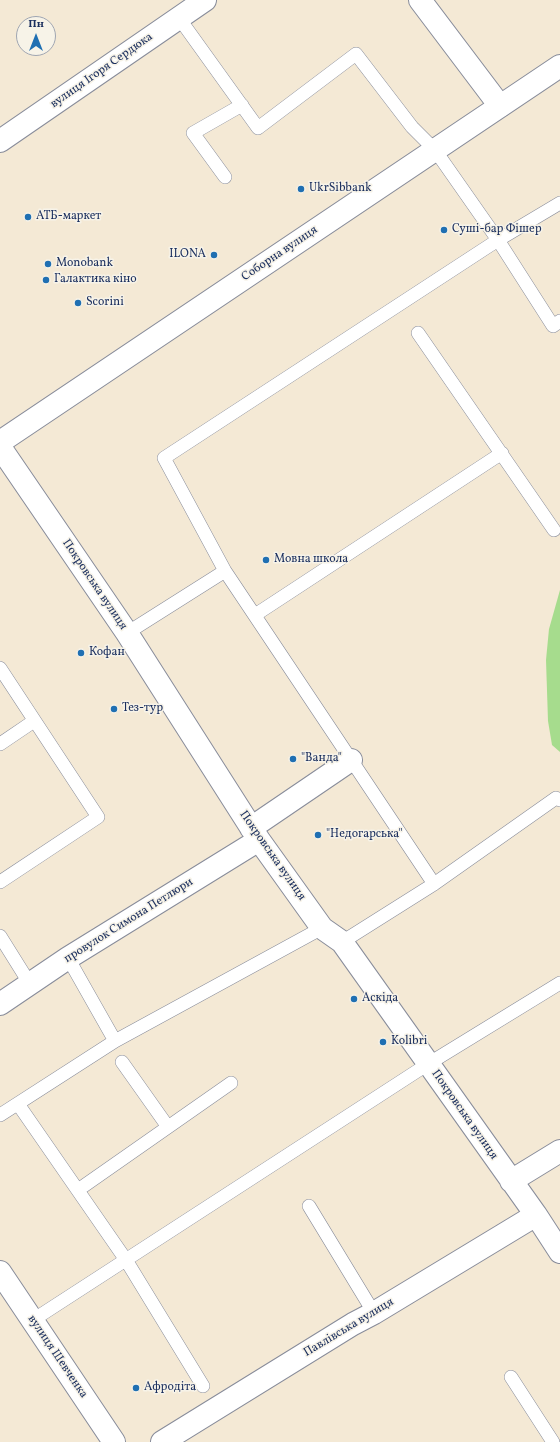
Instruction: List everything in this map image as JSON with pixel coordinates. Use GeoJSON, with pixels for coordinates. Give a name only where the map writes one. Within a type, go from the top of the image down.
{"type":"FeatureCollection","features":[{"type":"Feature","properties":{"kind":"street","name":"вулиця Ігоря Сердюка"},"geometry":{"type":"LineString","coordinates":[[0,141],[205,0]]}},
{"type":"Feature","properties":{"kind":"street"},"geometry":{"type":"LineString","coordinates":[[420,0],[500,106]]}},
{"type":"Feature","properties":{"kind":"street","name":"Соборна вулиця"},"geometry":{"type":"LineString","coordinates":[[0,442],[560,66]]}},
{"type":"Feature","properties":{"kind":"street","name":"Покровська вулиця"},"geometry":{"type":"LineString","coordinates":[[0,447],[127,633],[256,834],[322,928],[342,942],[536,1215],[560,1252]]}},
{"type":"Feature","properties":{"kind":"street","name":"провулок Симона Петлюри"},"geometry":{"type":"LineString","coordinates":[[0,1004],[256,834],[351,760]]}},
{"type":"Feature","properties":{"kind":"street"},"geometry":{"type":"LineString","coordinates":[[511,1181],[560,1151]]}},
{"type":"Feature","properties":{"kind":"street","name":"Павлівська вулиця"},"geometry":{"type":"LineString","coordinates":[[162,1442],[353,1324],[374,1313],[536,1215]]}},
{"type":"Feature","properties":{"kind":"street","name":"вулиця Шевченка"},"geometry":{"type":"LineString","coordinates":[[0,1272],[114,1442]]}},
{"type":"Feature","properties":{"kind":"lane"},"geometry":{"type":"LineString","coordinates":[[179,18],[258,128],[356,54],[412,127],[435,150],[498,240],[553,326],[560,321]]}},
{"type":"Feature","properties":{"kind":"lane"},"geometry":{"type":"LineString","coordinates":[[225,177],[193,133],[242,105]]}},
{"type":"Feature","properties":{"kind":"lane"},"geometry":{"type":"LineString","coordinates":[[434,884],[225,571],[164,458],[498,240],[560,203]]}},
{"type":"Feature","properties":{"kind":"lane"},"geometry":{"type":"LineString","coordinates":[[418,333],[554,530]]}},
{"type":"Feature","properties":{"kind":"lane"},"geometry":{"type":"LineString","coordinates":[[254,615],[502,453]]}},
{"type":"Feature","properties":{"kind":"lane"},"geometry":{"type":"LineString","coordinates":[[127,633],[225,571]]}},
{"type":"Feature","properties":{"kind":"lane"},"geometry":{"type":"LineString","coordinates":[[0,668],[98,818],[0,882]]}},
{"type":"Feature","properties":{"kind":"lane"},"geometry":{"type":"LineString","coordinates":[[0,744],[34,721]]}},
{"type":"Feature","properties":{"kind":"lane"},"geometry":{"type":"LineString","coordinates":[[342,942],[434,884],[556,798],[560,800]]}},
{"type":"Feature","properties":{"kind":"lane"},"geometry":{"type":"LineString","coordinates":[[0,1115],[115,1041],[322,928]]}},
{"type":"Feature","properties":{"kind":"lane"},"geometry":{"type":"LineString","coordinates":[[0,936],[30,984]]}},
{"type":"Feature","properties":{"kind":"lane"},"geometry":{"type":"LineString","coordinates":[[68,958],[115,1041]]}},
{"type":"Feature","properties":{"kind":"lane"},"geometry":{"type":"LineString","coordinates":[[32,1320],[428,1064],[560,983]]}},
{"type":"Feature","properties":{"kind":"lane"},"geometry":{"type":"LineString","coordinates":[[122,1062],[168,1127]]}},
{"type":"Feature","properties":{"kind":"lane"},"geometry":{"type":"LineString","coordinates":[[78,1190],[231,1083]]}},
{"type":"Feature","properties":{"kind":"lane"},"geometry":{"type":"LineString","coordinates":[[18,1104],[126,1260],[203,1386]]}},
{"type":"Feature","properties":{"kind":"lane"},"geometry":{"type":"LineString","coordinates":[[309,1206],[374,1313]]}},
{"type":"Feature","properties":{"kind":"lane"},"geometry":{"type":"LineString","coordinates":[[511,1377],[553,1442]]}},
{"type":"Feature","properties":{"kind":"green space"},"geometry":{"type":"Polygon","coordinates":[[[560,590],[560,752],[552,745],[548,721],[546,660],[549,629],[560,590]]]}},
{"type":"Feature","properties":{"kind":"place","name":"UkrSibbank"},"geometry":{"type":"Point","coordinates":[301,189]}},
{"type":"Feature","properties":{"kind":"place","name":"АТБ-маркет"},"geometry":{"type":"Point","coordinates":[28,217]}},
{"type":"Feature","properties":{"kind":"place","name":"Суші-бар Фішер"},"geometry":{"type":"Point","coordinates":[444,230]}},
{"type":"Feature","properties":{"kind":"place","name":"ILONA"},"geometry":{"type":"Point","coordinates":[214,255]}},
{"type":"Feature","properties":{"kind":"place","name":"Monobank"},"geometry":{"type":"Point","coordinates":[48,264]}},
{"type":"Feature","properties":{"kind":"place","name":"Галактика кіно"},"geometry":{"type":"Point","coordinates":[46,280]}},
{"type":"Feature","properties":{"kind":"place","name":"Scorini"},"geometry":{"type":"Point","coordinates":[78,303]}},
{"type":"Feature","properties":{"kind":"place","name":"Мовна школа"},"geometry":{"type":"Point","coordinates":[266,560]}},
{"type":"Feature","properties":{"kind":"place","name":"Кофан"},"geometry":{"type":"Point","coordinates":[81,653]}},
{"type":"Feature","properties":{"kind":"place","name":"Тез-тур"},"geometry":{"type":"Point","coordinates":[114,709]}},
{"type":"Feature","properties":{"kind":"place","name":"\"Ванда\""},"geometry":{"type":"Point","coordinates":[293,759]}},
{"type":"Feature","properties":{"kind":"place","name":"\"Недогарська\""},"geometry":{"type":"Point","coordinates":[318,835]}},
{"type":"Feature","properties":{"kind":"place","name":"Аскіда"},"geometry":{"type":"Point","coordinates":[354,999]}},
{"type":"Feature","properties":{"kind":"place","name":"Kolibri"},"geometry":{"type":"Point","coordinates":[383,1042]}},
{"type":"Feature","properties":{"kind":"place","name":"Афродіта"},"geometry":{"type":"Point","coordinates":[136,1388]}}]}
